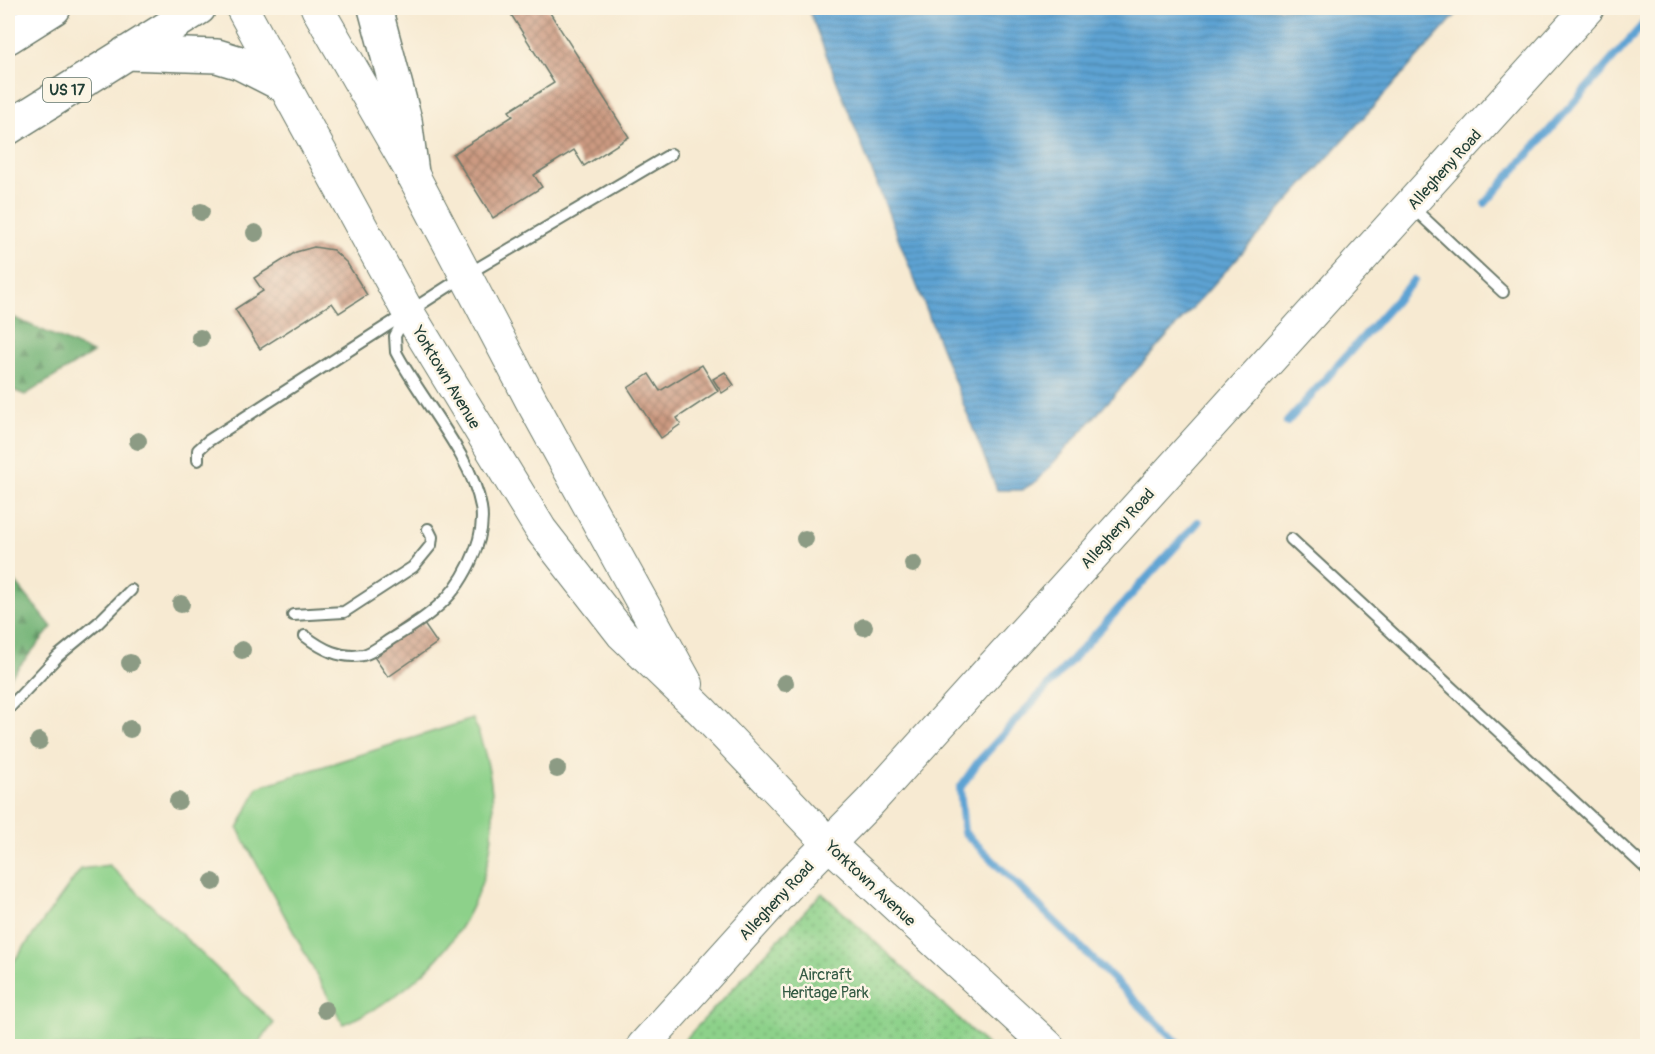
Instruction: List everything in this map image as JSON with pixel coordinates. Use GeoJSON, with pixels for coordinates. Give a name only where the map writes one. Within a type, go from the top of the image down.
{"type":"FeatureCollection","features":[{"type":"Feature","properties":{"kind":"highway"},"geometry":{"type":"LineString","coordinates":[[8,37],[54,8]]}},
{"type":"Feature","properties":{"kind":"highway","name":"US 17"},"geometry":{"type":"LineString","coordinates":[[8,128],[199,8]]}},
{"type":"Feature","properties":{"kind":"highway"},"geometry":{"type":"LineString","coordinates":[[375,8],[405,120],[412,173]]}},
{"type":"Feature","properties":{"kind":"highway"},"geometry":{"type":"LineString","coordinates":[[126,53],[217,56],[240,63],[282,85]]}},
{"type":"Feature","properties":{"kind":"main road","name":"Yorktown Avenue"},"geometry":{"type":"LineString","coordinates":[[242,8],[408,312],[541,530],[622,634],[702,711],[829,844],[1048,1047]]}},
{"type":"Feature","properties":{"kind":"main road","name":"Yorktown Avenue"},"geometry":{"type":"LineString","coordinates":[[317,8],[412,173],[531,400],[702,711]]}},
{"type":"Feature","properties":{"kind":"main road","name":"Allegheny Road"},"geometry":{"type":"LineString","coordinates":[[643,1047],[870,802],[1588,8]]}},
{"type":"Feature","properties":{"kind":"lane"},"geometry":{"type":"LineString","coordinates":[[198,460],[198,450],[208,441],[466,275],[671,154]]}},
{"type":"Feature","properties":{"kind":"lane"},"geometry":{"type":"LineString","coordinates":[[1410,206],[1503,292]]}},
{"type":"Feature","properties":{"kind":"lane"},"geometry":{"type":"LineString","coordinates":[[305,636],[317,645],[339,655],[369,652],[437,608],[455,587],[473,556],[479,538],[482,510],[474,479],[396,352],[395,336],[408,312]]}},
{"type":"Feature","properties":{"kind":"lane"},"geometry":{"type":"LineString","coordinates":[[292,615],[344,612],[413,567],[431,545],[432,537],[428,529]]}},
{"type":"Feature","properties":{"kind":"lane"},"geometry":{"type":"LineString","coordinates":[[1291,539],[1647,870]]}},
{"type":"Feature","properties":{"kind":"lane"},"geometry":{"type":"LineString","coordinates":[[8,709],[58,656],[98,623],[131,590]]}},
{"type":"Feature","properties":{"kind":"green space"},"geometry":{"type":"Polygon","coordinates":[[[8,315],[93,353],[25,395],[8,388],[8,315]]]}},
{"type":"Feature","properties":{"kind":"green space"},"geometry":{"type":"Polygon","coordinates":[[[8,573],[52,627],[8,680],[8,573]]]}},
{"type":"Feature","properties":{"kind":"green space"},"geometry":{"type":"Polygon","coordinates":[[[473,719],[488,766],[493,813],[489,857],[475,900],[453,938],[424,973],[387,1001],[343,1024],[238,829],[258,787],[473,719]]]}},
{"type":"Feature","properties":{"kind":"green space"},"geometry":{"type":"Polygon","coordinates":[[[109,865],[274,1023],[256,1046],[8,1046],[8,974],[14,961],[81,869],[109,865]]]}},
{"type":"Feature","properties":{"kind":"green space","name":"Aircraft Heritage Park"},"geometry":{"type":"Polygon","coordinates":[[[822,893],[988,1046],[679,1046],[822,893]]]}},
{"type":"Feature","properties":{"kind":"water"},"geometry":{"type":"Polygon","coordinates":[[[808,8],[1462,8],[1037,481],[1022,490],[997,490],[808,8]]]}},
{"type":"Feature","properties":{"kind":"building"},"geometry":{"type":"Polygon","coordinates":[[[507,8],[547,8],[629,137],[584,166],[574,150],[534,175],[542,187],[493,218],[453,154],[513,116],[509,111],[554,83],[507,8]]]}},
{"type":"Feature","properties":{"kind":"building"},"geometry":{"type":"Polygon","coordinates":[[[314,247],[333,250],[347,263],[367,295],[339,313],[332,303],[260,349],[235,309],[263,291],[254,278],[296,252],[314,247]]]}},
{"type":"Feature","properties":{"kind":"building"},"geometry":{"type":"Polygon","coordinates":[[[702,365],[718,391],[677,418],[681,424],[661,438],[628,388],[649,374],[660,391],[702,365]]]}},
{"type":"Feature","properties":{"kind":"building"},"geometry":{"type":"Polygon","coordinates":[[[725,372],[734,385],[722,393],[713,379],[725,372]]]}},
{"type":"Feature","properties":{"kind":"building"},"geometry":{"type":"Polygon","coordinates":[[[417,614],[437,643],[388,677],[368,648],[417,614]]]}},
{"type":"Feature","properties":{"kind":"waterway"},"geometry":{"type":"LineString","coordinates":[[1485,203],[1648,19]]}},
{"type":"Feature","properties":{"kind":"waterway"},"geometry":{"type":"LineString","coordinates":[[1287,422],[1414,280]]}},
{"type":"Feature","properties":{"kind":"waterway"},"geometry":{"type":"LineString","coordinates":[[1181,1046],[964,832],[960,788],[978,762],[1198,522]]}}]}
